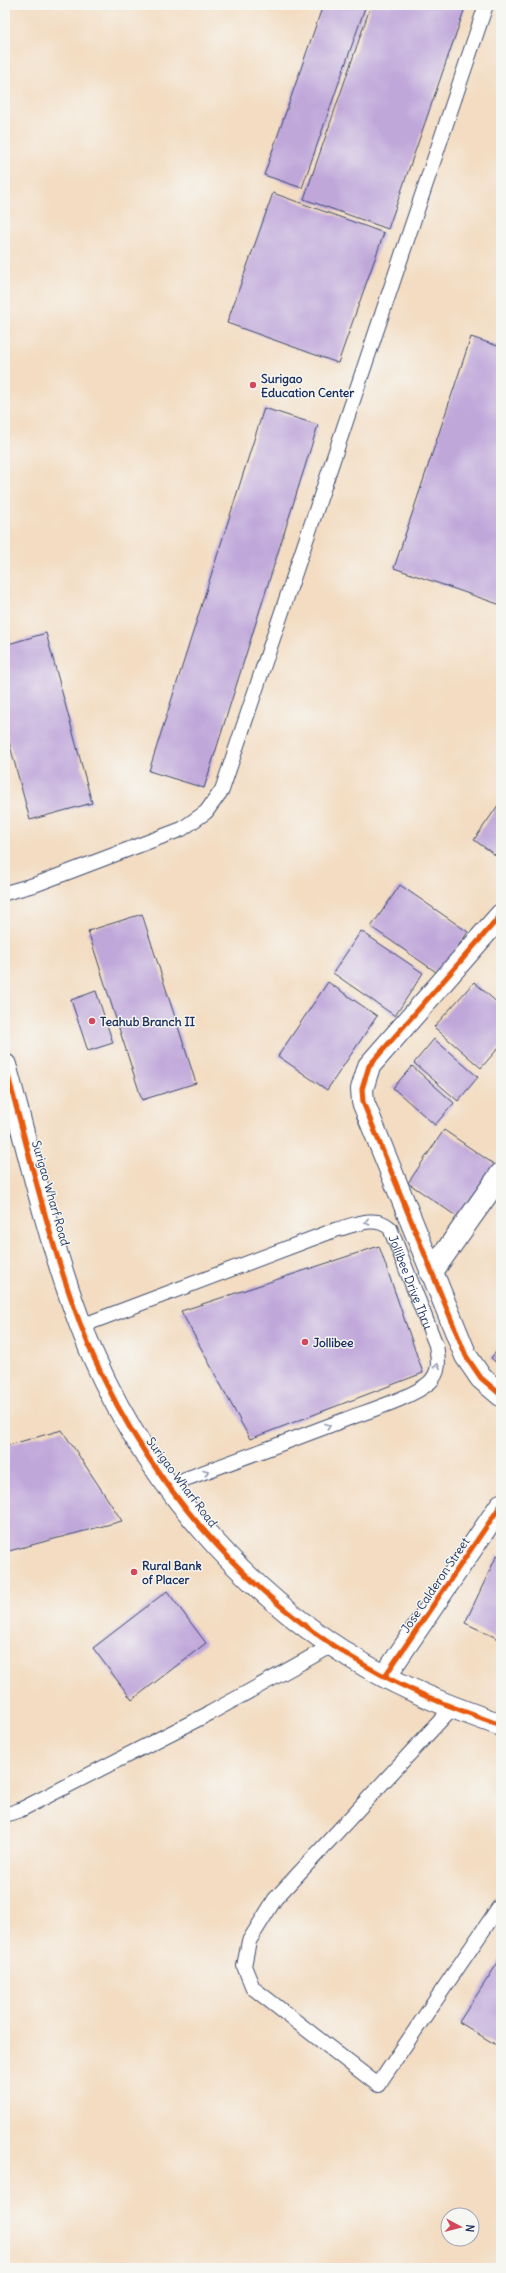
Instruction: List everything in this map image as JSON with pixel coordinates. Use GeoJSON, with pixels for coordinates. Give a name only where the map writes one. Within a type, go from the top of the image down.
{"type":"FeatureCollection","features":[{"type":"Feature","properties":{"kind":"street"},"geometry":{"type":"LineString","coordinates":[[501,915],[369,1066],[362,1089],[363,1102],[431,1273],[466,1356],[481,1378],[501,1395]]}},
{"type":"Feature","properties":{"kind":"street","name":"Surigao Wharf Road"},"geometry":{"type":"LineString","coordinates":[[5,1065],[56,1249],[81,1326],[109,1390],[143,1450],[169,1485],[192,1515],[242,1572],[288,1611],[333,1645],[385,1676],[453,1707],[501,1725]]}},
{"type":"Feature","properties":{"kind":"street"},"geometry":{"type":"LineString","coordinates":[[431,1273],[501,1174]]}},
{"type":"Feature","properties":{"kind":"street","name":"Jose Calderon Street"},"geometry":{"type":"LineString","coordinates":[[385,1676],[501,1505]]}},
{"type":"Feature","properties":{"kind":"lane"},"geometry":{"type":"LineString","coordinates":[[5,893],[37,884],[182,829],[206,812],[222,790],[486,5]]}},
{"type":"Feature","properties":{"kind":"lane","name":"Jollibee Drive Thru"},"geometry":{"type":"LineString","coordinates":[[81,1326],[335,1230],[372,1220],[383,1222],[390,1228],[436,1345],[439,1365],[436,1375],[429,1383],[416,1391],[371,1410],[169,1485]]}},
{"type":"Feature","properties":{"kind":"lane"},"geometry":{"type":"LineString","coordinates":[[5,1815],[20,1810],[210,1713],[333,1645]]}},
{"type":"Feature","properties":{"kind":"lane"},"geometry":{"type":"LineString","coordinates":[[453,1707],[275,1899],[249,1941],[244,1966],[253,1988],[378,2085],[501,1904]]}},
{"type":"Feature","properties":{"kind":"building"},"geometry":{"type":"Polygon","coordinates":[[[323,5],[366,5],[302,188],[264,175],[323,5]]]}},
{"type":"Feature","properties":{"kind":"building"},"geometry":{"type":"Polygon","coordinates":[[[371,5],[466,5],[388,229],[304,199],[371,5]]]}},
{"type":"Feature","properties":{"kind":"building"},"geometry":{"type":"Polygon","coordinates":[[[273,193],[384,233],[338,363],[227,323],[273,193]]]}},
{"type":"Feature","properties":{"kind":"building"},"geometry":{"type":"Polygon","coordinates":[[[471,337],[501,347],[501,605],[394,568],[471,337]]]}},
{"type":"Feature","properties":{"kind":"building"},"geometry":{"type":"Polygon","coordinates":[[[264,408],[318,425],[204,788],[149,771],[264,408]]]}},
{"type":"Feature","properties":{"kind":"building"},"geometry":{"type":"Polygon","coordinates":[[[46,633],[92,803],[30,820],[5,727],[5,645],[46,633]]]}},
{"type":"Feature","properties":{"kind":"building"},"geometry":{"type":"Polygon","coordinates":[[[501,801],[501,859],[474,840],[501,801]]]}},
{"type":"Feature","properties":{"kind":"building"},"geometry":{"type":"Polygon","coordinates":[[[400,885],[468,932],[439,974],[371,927],[400,885]]]}},
{"type":"Feature","properties":{"kind":"building"},"geometry":{"type":"Polygon","coordinates":[[[142,914],[196,1083],[142,1100],[88,931],[142,914]]]}},
{"type":"Feature","properties":{"kind":"building"},"geometry":{"type":"Polygon","coordinates":[[[361,931],[423,973],[395,1016],[333,973],[361,931]]]}},
{"type":"Feature","properties":{"kind":"building"},"geometry":{"type":"Polygon","coordinates":[[[328,982],[377,1016],[327,1090],[278,1056],[328,982]]]}},
{"type":"Feature","properties":{"kind":"building"},"geometry":{"type":"Polygon","coordinates":[[[474,982],[501,1006],[501,1045],[481,1068],[434,1027],[474,982]]]}},
{"type":"Feature","properties":{"kind":"building","name":"Teahub Branch II"},"geometry":{"type":"Polygon","coordinates":[[[96,991],[113,1043],[88,1051],[71,1000],[96,991]]]}},
{"type":"Feature","properties":{"kind":"building"},"geometry":{"type":"Polygon","coordinates":[[[434,1039],[478,1077],[458,1101],[414,1063],[434,1039]]]}},
{"type":"Feature","properties":{"kind":"building"},"geometry":{"type":"Polygon","coordinates":[[[412,1066],[454,1103],[435,1125],[393,1088],[412,1066]]]}},
{"type":"Feature","properties":{"kind":"building"},"geometry":{"type":"Polygon","coordinates":[[[444,1130],[498,1167],[462,1220],[408,1183],[444,1130]]]}},
{"type":"Feature","properties":{"kind":"building","name":"Jollibee"},"geometry":{"type":"Polygon","coordinates":[[[379,1246],[423,1373],[250,1439],[181,1311],[379,1246]]]}},
{"type":"Feature","properties":{"kind":"building"},"geometry":{"type":"Polygon","coordinates":[[[501,1346],[501,1367],[491,1358],[501,1346]]]}},
{"type":"Feature","properties":{"kind":"building"},"geometry":{"type":"Polygon","coordinates":[[[62,1430],[122,1521],[9,1551],[5,1536],[5,1446],[62,1430]]]}},
{"type":"Feature","properties":{"kind":"building"},"geometry":{"type":"Polygon","coordinates":[[[497,1555],[501,1557],[501,1640],[465,1623],[497,1555]]]}},
{"type":"Feature","properties":{"kind":"building"},"geometry":{"type":"Polygon","coordinates":[[[167,1591],[206,1643],[132,1700],[93,1648],[167,1591]]]}},
{"type":"Feature","properties":{"kind":"building"},"geometry":{"type":"Polygon","coordinates":[[[501,1958],[501,2048],[459,2022],[501,1958]]]}},
{"type":"Feature","properties":{"kind":"cycle path"},"geometry":{"type":"LineString","coordinates":[[501,915],[369,1066],[362,1089],[363,1102],[466,1356],[481,1378],[501,1395]]}},
{"type":"Feature","properties":{"kind":"cycle path"},"geometry":{"type":"LineString","coordinates":[[5,1065],[49,1229],[81,1326],[104,1380],[132,1432],[165,1481],[202,1528],[242,1571],[287,1611],[334,1646],[384,1676],[412,1690],[457,1709],[501,1725]]}},
{"type":"Feature","properties":{"kind":"cycle path"},"geometry":{"type":"LineString","coordinates":[[385,1676],[501,1505]]}},
{"type":"Feature","properties":{"kind":"place","name":"Surigao Education Center"},"geometry":{"type":"Point","coordinates":[253,385]}},
{"type":"Feature","properties":{"kind":"place","name":"Teahub Branch II"},"geometry":{"type":"Point","coordinates":[92,1021]}},
{"type":"Feature","properties":{"kind":"place","name":"Jollibee"},"geometry":{"type":"Point","coordinates":[305,1342]}},
{"type":"Feature","properties":{"kind":"place","name":"Rural Bank of Placer"},"geometry":{"type":"Point","coordinates":[134,1572]}}]}
